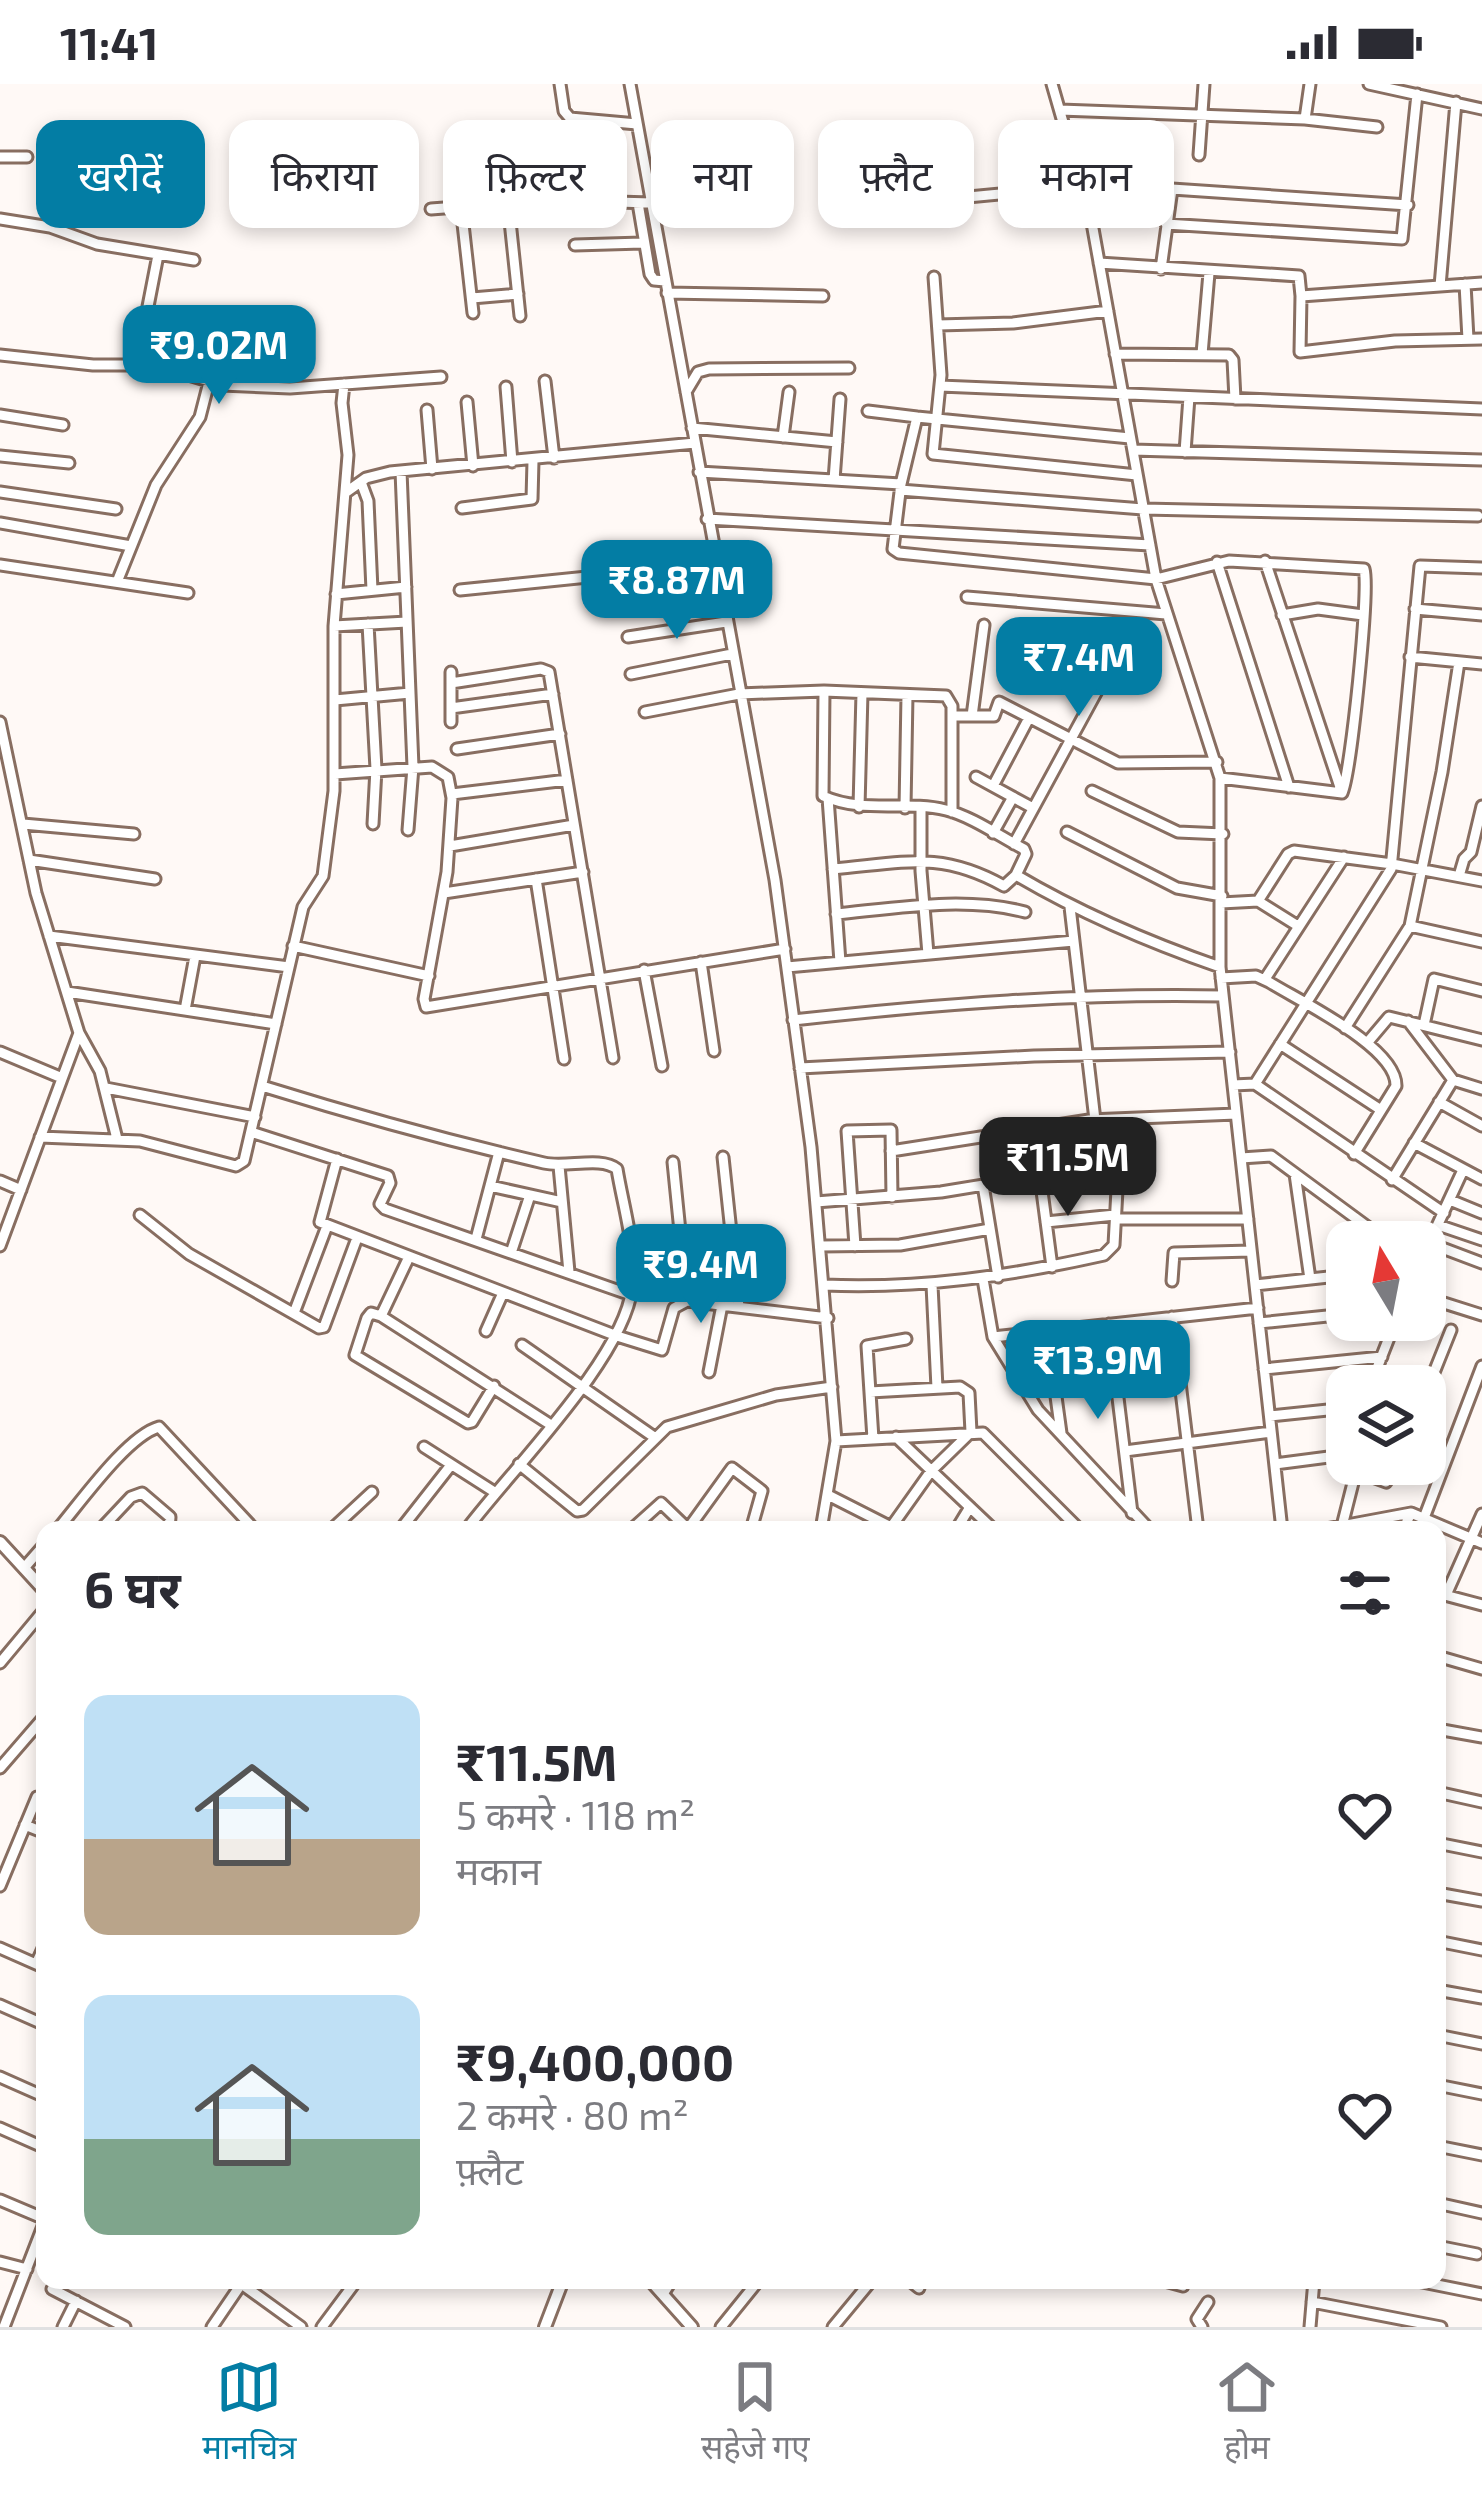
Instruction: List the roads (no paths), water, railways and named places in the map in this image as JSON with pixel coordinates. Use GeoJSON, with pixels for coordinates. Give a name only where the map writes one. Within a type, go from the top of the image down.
{"type":"FeatureCollection","features":[{"type":"Feature","properties":{"kind":"street"},"geometry":{"type":"LineString","coordinates":[[560,84],[564,111],[570,118],[637,124]]}},
{"type":"Feature","properties":{"kind":"street"},"geometry":{"type":"LineString","coordinates":[[627,203],[651,203],[630,84]]}},
{"type":"Feature","properties":{"kind":"street"},"geometry":{"type":"LineString","coordinates":[[1052,84],[1063,120]]}},
{"type":"Feature","properties":{"kind":"street"},"geometry":{"type":"LineString","coordinates":[[1199,155],[1204,84]]}},
{"type":"Feature","properties":{"kind":"street"},"geometry":{"type":"LineString","coordinates":[[1305,119],[1310,84]]}},
{"type":"Feature","properties":{"kind":"street"},"geometry":{"type":"LineString","coordinates":[[1370,84],[1482,110]]}},
{"type":"Feature","properties":{"kind":"street"},"geometry":{"type":"LineString","coordinates":[[1174,225],[1399,240],[1405,234],[1417,94]]}},
{"type":"Feature","properties":{"kind":"street"},"geometry":{"type":"LineString","coordinates":[[1440,286],[1456,102]]}},
{"type":"Feature","properties":{"kind":"street"},"geometry":{"type":"LineString","coordinates":[[1060,110],[1305,119],[1377,127]]}},
{"type":"Feature","properties":{"kind":"street"},"geometry":{"type":"LineString","coordinates":[[0,157],[27,157]]}},
{"type":"Feature","properties":{"kind":"street"},"geometry":{"type":"LineString","coordinates":[[1174,190],[1408,205]]}},
{"type":"Feature","properties":{"kind":"street"},"geometry":{"type":"LineString","coordinates":[[638,203],[651,278],[666,287],[823,296]]}},
{"type":"Feature","properties":{"kind":"street"},"geometry":{"type":"LineString","coordinates":[[431,208],[443,207]]}},
{"type":"Feature","properties":{"kind":"street"},"geometry":{"type":"LineString","coordinates":[[0,219],[50,227],[97,244],[194,260]]}},
{"type":"Feature","properties":{"kind":"street"},"geometry":{"type":"LineString","coordinates":[[464,228],[473,314]]}},
{"type":"Feature","properties":{"kind":"street"},"geometry":{"type":"LineString","coordinates":[[511,228],[520,316]]}},
{"type":"Feature","properties":{"kind":"street"},"geometry":{"type":"LineString","coordinates":[[655,228],[785,949],[828,1318],[836,1441],[823,1521]]}},
{"type":"Feature","properties":{"kind":"street"},"geometry":{"type":"LineString","coordinates":[[1092,228],[1156,579],[1220,778],[1221,973],[1281,1521]]}},
{"type":"Feature","properties":{"kind":"street"},"geometry":{"type":"LineString","coordinates":[[1161,269],[1166,228]]}},
{"type":"Feature","properties":{"kind":"street"},"geometry":{"type":"LineString","coordinates":[[575,245],[642,243]]}},
{"type":"Feature","properties":{"kind":"street"},"geometry":{"type":"LineString","coordinates":[[137,363],[158,255]]}},
{"type":"Feature","properties":{"kind":"street"},"geometry":{"type":"LineString","coordinates":[[1099,263],[1299,276],[1300,352],[1395,341],[1482,339]]}},
{"type":"Feature","properties":{"kind":"street"},"geometry":{"type":"LineString","coordinates":[[1202,354],[1210,273]]}},
{"type":"Feature","properties":{"kind":"street"},"geometry":{"type":"LineString","coordinates":[[934,277],[940,386],[932,452],[936,456],[1137,475]]}},
{"type":"Feature","properties":{"kind":"street"},"geometry":{"type":"LineString","coordinates":[[1301,296],[1482,283]]}},
{"type":"Feature","properties":{"kind":"street"},"geometry":{"type":"LineString","coordinates":[[1465,284],[1468,339]]}},
{"type":"Feature","properties":{"kind":"street"},"geometry":{"type":"LineString","coordinates":[[472,298],[518,294]]}},
{"type":"Feature","properties":{"kind":"street"},"geometry":{"type":"LineString","coordinates":[[938,325],[1108,311]]}},
{"type":"Feature","properties":{"kind":"street"},"geometry":{"type":"LineString","coordinates":[[1115,354],[1232,357],[1235,399]]}},
{"type":"Feature","properties":{"kind":"street"},"geometry":{"type":"LineString","coordinates":[[0,355],[93,365],[137,363],[209,382],[290,388],[441,377]]}},
{"type":"Feature","properties":{"kind":"street"},"geometry":{"type":"LineString","coordinates":[[686,392],[698,372],[709,369],[848,368]]}},
{"type":"Feature","properties":{"kind":"street"},"geometry":{"type":"LineString","coordinates":[[545,381],[554,458]]}},
{"type":"Feature","properties":{"kind":"street"},"geometry":{"type":"LineString","coordinates":[[117,582],[156,485],[194,428],[209,382]]}},
{"type":"Feature","properties":{"kind":"street"},"geometry":{"type":"LineString","coordinates":[[40,1137],[117,1139],[240,1166],[303,907],[323,876],[335,774],[334,626],[348,455],[344,384]]}},
{"type":"Feature","properties":{"kind":"street"},"geometry":{"type":"LineString","coordinates":[[940,386],[1482,409]]}},
{"type":"Feature","properties":{"kind":"street"},"geometry":{"type":"LineString","coordinates":[[506,387],[512,463]]}},
{"type":"Feature","properties":{"kind":"street"},"geometry":{"type":"LineString","coordinates":[[783,437],[789,392]]}},
{"type":"Feature","properties":{"kind":"street"},"geometry":{"type":"LineString","coordinates":[[1185,452],[1189,397]]}},
{"type":"Feature","properties":{"kind":"street"},"geometry":{"type":"LineString","coordinates":[[834,480],[840,399]]}},
{"type":"Feature","properties":{"kind":"street"},"geometry":{"type":"LineString","coordinates":[[467,402],[472,466]]}},
{"type":"Feature","properties":{"kind":"street"},"geometry":{"type":"LineString","coordinates":[[427,410],[432,469]]}},
{"type":"Feature","properties":{"kind":"street"},"geometry":{"type":"LineString","coordinates":[[868,411],[1185,452],[1482,460]]}},
{"type":"Feature","properties":{"kind":"street"},"geometry":{"type":"LineString","coordinates":[[0,415],[64,424]]}},
{"type":"Feature","properties":{"kind":"street"},"geometry":{"type":"LineString","coordinates":[[917,418],[895,527],[893,549],[899,553],[1156,579],[1217,562],[1364,569],[1367,576],[1342,793]]}},
{"type":"Feature","properties":{"kind":"street"},"geometry":{"type":"LineString","coordinates":[[692,428],[837,442]]}},
{"type":"Feature","properties":{"kind":"street"},"geometry":{"type":"LineString","coordinates":[[345,493],[361,482],[401,471],[695,443]]}},
{"type":"Feature","properties":{"kind":"street"},"geometry":{"type":"LineString","coordinates":[[0,456],[69,463]]}},
{"type":"Feature","properties":{"kind":"street"},"geometry":{"type":"LineString","coordinates":[[462,508],[532,499],[533,460]]}},
{"type":"Feature","properties":{"kind":"street"},"geometry":{"type":"LineString","coordinates":[[401,471],[413,767],[408,830]]}},
{"type":"Feature","properties":{"kind":"street"},"geometry":{"type":"LineString","coordinates":[[699,472],[1143,509],[1478,516]]}},
{"type":"Feature","properties":{"kind":"street"},"geometry":{"type":"LineString","coordinates":[[361,482],[368,501],[372,590]]}},
{"type":"Feature","properties":{"kind":"street"},"geometry":{"type":"LineString","coordinates":[[0,492],[116,508]]}},
{"type":"Feature","properties":{"kind":"street"},"geometry":{"type":"LineString","coordinates":[[706,519],[1150,544]]}},
{"type":"Feature","properties":{"kind":"street"},"geometry":{"type":"LineString","coordinates":[[0,523],[131,546]]}},
{"type":"Feature","properties":{"kind":"street"},"geometry":{"type":"LineString","coordinates":[[1217,562],[1289,788]]}},
{"type":"Feature","properties":{"kind":"street"},"geometry":{"type":"LineString","coordinates":[[1265,562],[1342,793]]}},
{"type":"Feature","properties":{"kind":"street"},"geometry":{"type":"LineString","coordinates":[[460,590],[715,564]]}},
{"type":"Feature","properties":{"kind":"street"},"geometry":{"type":"LineString","coordinates":[[1255,1084],[1392,863],[1421,564],[1482,568]]}},
{"type":"Feature","properties":{"kind":"street"},"geometry":{"type":"LineString","coordinates":[[0,565],[188,593]]}},
{"type":"Feature","properties":{"kind":"street"},"geometry":{"type":"LineString","coordinates":[[336,594],[406,587]]}},
{"type":"Feature","properties":{"kind":"street"},"geometry":{"type":"LineString","coordinates":[[967,597],[1166,614]]}},
{"type":"Feature","properties":{"kind":"street"},"geometry":{"type":"LineString","coordinates":[[626,607],[721,598]]}},
{"type":"Feature","properties":{"kind":"street"},"geometry":{"type":"LineString","coordinates":[[1282,615],[1318,609],[1363,615]]}},
{"type":"Feature","properties":{"kind":"street"},"geometry":{"type":"LineString","coordinates":[[1414,609],[1482,615]]}},
{"type":"Feature","properties":{"kind":"street"},"geometry":{"type":"LineString","coordinates":[[334,626],[407,622]]}},
{"type":"Feature","properties":{"kind":"street"},"geometry":{"type":"LineString","coordinates":[[628,637],[726,622]]}},
{"type":"Feature","properties":{"kind":"street"},"geometry":{"type":"LineString","coordinates":[[368,624],[376,769],[373,824]]}},
{"type":"Feature","properties":{"kind":"street"},"geometry":{"type":"LineString","coordinates":[[972,716],[984,625]]}},
{"type":"Feature","properties":{"kind":"street"},"geometry":{"type":"LineString","coordinates":[[631,674],[732,654]]}},
{"type":"Feature","properties":{"kind":"street"},"geometry":{"type":"LineString","coordinates":[[1410,657],[1482,664]]}},
{"type":"Feature","properties":{"kind":"street"},"geometry":{"type":"LineString","coordinates":[[1345,1028],[1410,926],[1459,662]]}},
{"type":"Feature","properties":{"kind":"street"},"geometry":{"type":"LineString","coordinates":[[1014,844],[1109,669]]}},
{"type":"Feature","properties":{"kind":"street"},"geometry":{"type":"LineString","coordinates":[[451,722],[451,678],[549,672],[614,1058]]}},
{"type":"Feature","properties":{"kind":"street"},"geometry":{"type":"LineString","coordinates":[[824,692],[822,792],[828,798],[859,807],[952,812],[1026,854],[1016,875],[1004,886],[954,862],[833,869]]}},
{"type":"Feature","properties":{"kind":"street"},"geometry":{"type":"LineString","coordinates":[[335,700],[410,693]]}},
{"type":"Feature","properties":{"kind":"street"},"geometry":{"type":"LineString","coordinates":[[859,807],[862,693]]}},
{"type":"Feature","properties":{"kind":"street"},"geometry":{"type":"LineString","coordinates":[[451,708],[553,694]]}},
{"type":"Feature","properties":{"kind":"street"},"geometry":{"type":"LineString","coordinates":[[645,712],[740,694],[946,696],[952,701],[952,812]]}},
{"type":"Feature","properties":{"kind":"street"},"geometry":{"type":"LineString","coordinates":[[905,808],[907,695]]}},
{"type":"Feature","properties":{"kind":"street"},"geometry":{"type":"LineString","coordinates":[[952,716],[994,716],[999,702],[1118,763],[1217,762]]}},
{"type":"Feature","properties":{"kind":"street"},"geometry":{"type":"LineString","coordinates":[[993,786],[1029,718]]}},
{"type":"Feature","properties":{"kind":"street"},"geometry":{"type":"LineString","coordinates":[[0,722],[49,936],[79,1033],[106,1088],[117,1139]]}},
{"type":"Feature","properties":{"kind":"street"},"geometry":{"type":"LineString","coordinates":[[457,749],[560,734]]}},
{"type":"Feature","properties":{"kind":"street"},"geometry":{"type":"LineString","coordinates":[[335,774],[413,767],[443,771],[452,785],[444,893],[424,999],[430,1008],[785,949]]}},
{"type":"Feature","properties":{"kind":"street"},"geometry":{"type":"LineString","coordinates":[[976,777],[1033,808]]}},
{"type":"Feature","properties":{"kind":"street"},"geometry":{"type":"LineString","coordinates":[[1220,778],[1342,793]]}},
{"type":"Feature","properties":{"kind":"street"},"geometry":{"type":"LineString","coordinates":[[0,779],[13,779]]}},
{"type":"Feature","properties":{"kind":"street"},"geometry":{"type":"LineString","coordinates":[[452,794],[567,779]]}},
{"type":"Feature","properties":{"kind":"street"},"geometry":{"type":"LineString","coordinates":[[1092,791],[1178,832],[1223,834]]}},
{"type":"Feature","properties":{"kind":"street"},"geometry":{"type":"LineString","coordinates":[[993,833],[1013,797]]}},
{"type":"Feature","properties":{"kind":"street"},"geometry":{"type":"LineString","coordinates":[[828,798],[840,962]]}},
{"type":"Feature","properties":{"kind":"street"},"geometry":{"type":"LineString","coordinates":[[1459,876],[1463,859],[1471,852],[1482,806]]}},
{"type":"Feature","properties":{"kind":"street"},"geometry":{"type":"LineString","coordinates":[[921,808],[928,954]]}},
{"type":"Feature","properties":{"kind":"street"},"geometry":{"type":"LineString","coordinates":[[23,824],[134,835]]}},
{"type":"Feature","properties":{"kind":"street"},"geometry":{"type":"LineString","coordinates":[[450,846],[574,825]]}},
{"type":"Feature","properties":{"kind":"street"},"geometry":{"type":"LineString","coordinates":[[1067,832],[1177,888],[1221,900],[1258,902],[1298,926]]}},
{"type":"Feature","properties":{"kind":"street"},"geometry":{"type":"LineString","coordinates":[[1258,902],[1290,852],[1392,863],[1482,881]]}},
{"type":"Feature","properties":{"kind":"street"},"geometry":{"type":"LineString","coordinates":[[1265,979],[1344,857]]}},
{"type":"Feature","properties":{"kind":"street"},"geometry":{"type":"LineString","coordinates":[[29,860],[155,879]]}},
{"type":"Feature","properties":{"kind":"street"},"geometry":{"type":"LineString","coordinates":[[444,893],[583,872]]}},
{"type":"Feature","properties":{"kind":"street"},"geometry":{"type":"LineString","coordinates":[[1016,875],[1131,936],[1221,973],[1265,979],[1367,1043],[1397,1079],[1354,1154]]}},
{"type":"Feature","properties":{"kind":"street"},"geometry":{"type":"LineString","coordinates":[[536,879],[564,1059]]}},
{"type":"Feature","properties":{"kind":"street"},"geometry":{"type":"LineString","coordinates":[[836,914],[989,905],[1025,912]]}},
{"type":"Feature","properties":{"kind":"street"},"geometry":{"type":"LineString","coordinates":[[1070,907],[1095,1120]]}},
{"type":"Feature","properties":{"kind":"street"},"geometry":{"type":"LineString","coordinates":[[1410,926],[1482,942]]}},
{"type":"Feature","properties":{"kind":"street"},"geometry":{"type":"LineString","coordinates":[[49,936],[289,967]]}},
{"type":"Feature","properties":{"kind":"street"},"geometry":{"type":"LineString","coordinates":[[787,967],[1074,941]]}},
{"type":"Feature","properties":{"kind":"street"},"geometry":{"type":"LineString","coordinates":[[293,946],[429,976]]}},
{"type":"Feature","properties":{"kind":"street"},"geometry":{"type":"LineString","coordinates":[[185,1010],[195,956]]}},
{"type":"Feature","properties":{"kind":"street"},"geometry":{"type":"LineString","coordinates":[[701,962],[714,1051]]}},
{"type":"Feature","properties":{"kind":"street"},"geometry":{"type":"LineString","coordinates":[[644,970],[662,1066]]}},
{"type":"Feature","properties":{"kind":"street"},"geometry":{"type":"LineString","coordinates":[[1424,1025],[1434,980],[1482,991]]}},
{"type":"Feature","properties":{"kind":"street"},"geometry":{"type":"LineString","coordinates":[[67,992],[276,1024]]}},
{"type":"Feature","properties":{"kind":"street"},"geometry":{"type":"LineString","coordinates":[[793,1020],[1080,995],[1223,996]]}},
{"type":"Feature","properties":{"kind":"street"},"geometry":{"type":"LineString","coordinates":[[1367,1043],[1385,1018],[1482,1040]]}},
{"type":"Feature","properties":{"kind":"street"},"geometry":{"type":"LineString","coordinates":[[1408,1022],[1453,1080],[1482,1089]]}},
{"type":"Feature","properties":{"kind":"street"},"geometry":{"type":"LineString","coordinates":[[0,1246],[5,1217],[20,1190],[79,1033]]}},
{"type":"Feature","properties":{"kind":"street"},"geometry":{"type":"LineString","coordinates":[[1280,1044],[1381,1110]]}},
{"type":"Feature","properties":{"kind":"street"},"geometry":{"type":"LineString","coordinates":[[0,1052],[62,1078]]}},
{"type":"Feature","properties":{"kind":"street"},"geometry":{"type":"LineString","coordinates":[[800,1068],[1229,1052]]}},
{"type":"Feature","properties":{"kind":"street"},"geometry":{"type":"LineString","coordinates":[[1392,1180],[1453,1080]]}},
{"type":"Feature","properties":{"kind":"street"},"geometry":{"type":"LineString","coordinates":[[1233,1085],[1255,1084],[1444,1213]]}},
{"type":"Feature","properties":{"kind":"street"},"geometry":{"type":"LineString","coordinates":[[262,1086],[361,1117],[559,1166],[607,1162],[617,1168],[632,1264],[631,1294],[616,1336],[473,1521]]}},
{"type":"Feature","properties":{"kind":"street"},"geometry":{"type":"LineString","coordinates":[[106,1088],[254,1117]]}},
{"type":"Feature","properties":{"kind":"street"},"geometry":{"type":"LineString","coordinates":[[1439,1102],[1482,1126]]}},
{"type":"Feature","properties":{"kind":"street"},"geometry":{"type":"LineString","coordinates":[[891,1151],[1095,1120],[1236,1114]]}},
{"type":"Feature","properties":{"kind":"street"},"geometry":{"type":"LineString","coordinates":[[855,1246],[845,1133],[890,1130],[892,1198]]}},
{"type":"Feature","properties":{"kind":"street"},"geometry":{"type":"LineString","coordinates":[[251,1132],[390,1177],[380,1204],[385,1209],[631,1294]]}},
{"type":"Feature","properties":{"kind":"street"},"geometry":{"type":"LineString","coordinates":[[1414,1143],[1482,1179]]}},
{"type":"Feature","properties":{"kind":"street"},"geometry":{"type":"LineString","coordinates":[[476,1239],[499,1151]]}},
{"type":"Feature","properties":{"kind":"street"},"geometry":{"type":"LineString","coordinates":[[723,1156],[739,1307]]}},
{"type":"Feature","properties":{"kind":"street"},"geometry":{"type":"LineString","coordinates":[[1241,1158],[1270,1156],[1359,1221]]}},
{"type":"Feature","properties":{"kind":"street"},"geometry":{"type":"LineString","coordinates":[[337,1159],[319,1220],[327,1226],[616,1336],[662,1350],[674,1308],[687,1301],[828,1318]]}},
{"type":"Feature","properties":{"kind":"street"},"geometry":{"type":"LineString","coordinates":[[673,1162],[687,1301]]}},
{"type":"Feature","properties":{"kind":"street"},"geometry":{"type":"LineString","coordinates":[[816,1202],[892,1198],[1116,1165],[1114,1245],[1109,1253],[983,1280],[824,1285]]}},
{"type":"Feature","properties":{"kind":"street"},"geometry":{"type":"LineString","coordinates":[[559,1166],[569,1272]]}},
{"type":"Feature","properties":{"kind":"street"},"geometry":{"type":"LineString","coordinates":[[1440,1221],[1463,1170]]}},
{"type":"Feature","properties":{"kind":"street"},"geometry":{"type":"LineString","coordinates":[[1295,1174],[1310,1279]]}},
{"type":"Feature","properties":{"kind":"street"},"geometry":{"type":"LineString","coordinates":[[1040,1176],[1052,1267]]}},
{"type":"Feature","properties":{"kind":"street"},"geometry":{"type":"LineString","coordinates":[[0,1181],[20,1190]]}},
{"type":"Feature","properties":{"kind":"street"},"geometry":{"type":"LineString","coordinates":[[983,1185],[998,1277]]}},
{"type":"Feature","properties":{"kind":"street"},"geometry":{"type":"LineString","coordinates":[[490,1186],[562,1202]]}},
{"type":"Feature","properties":{"kind":"street"},"geometry":{"type":"LineString","coordinates":[[511,1252],[530,1195]]}},
{"type":"Feature","properties":{"kind":"street"},"geometry":{"type":"LineString","coordinates":[[1450,1200],[1482,1214]]}},
{"type":"Feature","properties":{"kind":"street"},"geometry":{"type":"LineString","coordinates":[[140,1215],[189,1254],[317,1328],[324,1327],[357,1238]]}},
{"type":"Feature","properties":{"kind":"street"},"geometry":{"type":"LineString","coordinates":[[1046,1222],[1115,1217],[1248,1219]]}},
{"type":"Feature","properties":{"kind":"street"},"geometry":{"type":"LineString","coordinates":[[294,1313],[327,1226]]}},
{"type":"Feature","properties":{"kind":"street"},"geometry":{"type":"LineString","coordinates":[[1446,1228],[1482,1240]]}},
{"type":"Feature","properties":{"kind":"street"},"geometry":{"type":"LineString","coordinates":[[821,1246],[900,1245],[990,1229]]}},
{"type":"Feature","properties":{"kind":"street"},"geometry":{"type":"LineString","coordinates":[[1172,1281],[1174,1252],[1251,1251]]}},
{"type":"Feature","properties":{"kind":"street"},"geometry":{"type":"LineString","coordinates":[[1446,1253],[1482,1263]]}},
{"type":"Feature","properties":{"kind":"street"},"geometry":{"type":"LineString","coordinates":[[381,1316],[408,1259]]}},
{"type":"Feature","properties":{"kind":"street"},"geometry":{"type":"LineString","coordinates":[[1255,1285],[1326,1277]]}},
{"type":"Feature","properties":{"kind":"street"},"geometry":{"type":"LineString","coordinates":[[983,1280],[993,1337],[1038,1410],[1140,1521]]}},
{"type":"Feature","properties":{"kind":"street"},"geometry":{"type":"LineString","coordinates":[[932,1285],[937,1388]]}},
{"type":"Feature","properties":{"kind":"street"},"geometry":{"type":"LineString","coordinates":[[486,1331],[502,1294]]}},
{"type":"Feature","properties":{"kind":"street"},"geometry":{"type":"LineString","coordinates":[[1446,1304],[1482,1315]]}},
{"type":"Feature","properties":{"kind":"street"},"geometry":{"type":"LineString","coordinates":[[710,1372],[722,1305]]}},
{"type":"Feature","properties":{"kind":"street"},"geometry":{"type":"LineString","coordinates":[[993,1337],[1258,1308]]}},
{"type":"Feature","properties":{"kind":"street"},"geometry":{"type":"LineString","coordinates":[[494,1386],[470,1423],[356,1354],[369,1315],[381,1316],[494,1386],[551,1425]]}},
{"type":"Feature","properties":{"kind":"street"},"geometry":{"type":"LineString","coordinates":[[1259,1323],[1326,1316]]}},
{"type":"Feature","properties":{"kind":"street"},"geometry":{"type":"LineString","coordinates":[[1172,1317],[1197,1521]]}},
{"type":"Feature","properties":{"kind":"street"},"geometry":{"type":"LineString","coordinates":[[1109,1324],[1132,1514]]}},
{"type":"Feature","properties":{"kind":"street"},"geometry":{"type":"LineString","coordinates":[[1437,1365],[1451,1330]]}},
{"type":"Feature","properties":{"kind":"street"},"geometry":{"type":"LineString","coordinates":[[1047,1331],[1061,1438]]}},
{"type":"Feature","properties":{"kind":"street"},"geometry":{"type":"LineString","coordinates":[[873,1439],[867,1346],[906,1339]]}},
{"type":"Feature","properties":{"kind":"street"},"geometry":{"type":"LineString","coordinates":[[1379,1365],[1388,1341]]}},
{"type":"Feature","properties":{"kind":"street"},"geometry":{"type":"LineString","coordinates":[[522,1345],[654,1437]]}},
{"type":"Feature","properties":{"kind":"street"},"geometry":{"type":"LineString","coordinates":[[1264,1369],[1382,1357]]}},
{"type":"Feature","properties":{"kind":"street"},"geometry":{"type":"LineString","coordinates":[[1424,1518],[1482,1366]]}},
{"type":"Feature","properties":{"kind":"street"},"geometry":{"type":"LineString","coordinates":[[519,1464],[577,1510],[584,1510],[654,1437],[679,1422],[757,1400],[832,1387]]}},
{"type":"Feature","properties":{"kind":"street"},"geometry":{"type":"LineString","coordinates":[[870,1392],[960,1387],[969,1393],[971,1432],[931,1471],[895,1521]]}},
{"type":"Feature","properties":{"kind":"street"},"geometry":{"type":"LineString","coordinates":[[1270,1416],[1326,1410]]}},
{"type":"Feature","properties":{"kind":"street"},"geometry":{"type":"LineString","coordinates":[[65,1521],[117,1462],[160,1427],[247,1521]]}},
{"type":"Feature","properties":{"kind":"street"},"geometry":{"type":"LineString","coordinates":[[836,1441],[971,1432],[992,1438],[1071,1521]]}},
{"type":"Feature","properties":{"kind":"street"},"geometry":{"type":"LineString","coordinates":[[1125,1451],[1271,1432]]}},
{"type":"Feature","properties":{"kind":"street"},"geometry":{"type":"LineString","coordinates":[[896,1437],[984,1521]]}},
{"type":"Feature","properties":{"kind":"street"},"geometry":{"type":"LineString","coordinates":[[424,1448],[496,1493]]}},
{"type":"Feature","properties":{"kind":"street"},"geometry":{"type":"LineString","coordinates":[[1275,1464],[1326,1455]]}},
{"type":"Feature","properties":{"kind":"street"},"geometry":{"type":"LineString","coordinates":[[407,1521],[451,1465]]}},
{"type":"Feature","properties":{"kind":"street"},"geometry":{"type":"LineString","coordinates":[[695,1521],[732,1468],[762,1491],[754,1521]]}},
{"type":"Feature","properties":{"kind":"street"},"geometry":{"type":"LineString","coordinates":[[1343,1521],[1352,1485]]}},
{"type":"Feature","properties":{"kind":"street"},"geometry":{"type":"LineString","coordinates":[[108,1521],[142,1492],[170,1521]]}},
{"type":"Feature","properties":{"kind":"street"},"geometry":{"type":"LineString","coordinates":[[341,1521],[372,1492]]}},
{"type":"Feature","properties":{"kind":"street"},"geometry":{"type":"LineString","coordinates":[[828,1495],[877,1521]]}},
{"type":"Feature","properties":{"kind":"street"},"geometry":{"type":"LineString","coordinates":[[641,1521],[661,1503],[680,1521]]}},
{"type":"Feature","properties":{"kind":"street"},"geometry":{"type":"LineString","coordinates":[[962,1521],[970,1508]]}},
{"type":"Feature","properties":{"kind":"street"},"geometry":{"type":"LineString","coordinates":[[1407,1521],[1411,1513]]}},
{"type":"Feature","properties":{"kind":"street"},"geometry":{"type":"LineString","coordinates":[[1374,1521],[1411,1513],[1431,1521]]}},
{"type":"Feature","properties":{"kind":"street"},"geometry":{"type":"LineString","coordinates":[[1446,1586],[1477,1540],[1482,1514]]}},
{"type":"Feature","properties":{"kind":"street"},"geometry":{"type":"LineString","coordinates":[[1446,1527],[1477,1540]]}},
{"type":"Feature","properties":{"kind":"street"},"geometry":{"type":"LineString","coordinates":[[0,1543],[36,1581]]}},
{"type":"Feature","properties":{"kind":"street"},"geometry":{"type":"LineString","coordinates":[[24,1568],[36,1554]]}},
{"type":"Feature","properties":{"kind":"street"},"geometry":{"type":"LineString","coordinates":[[1446,1595],[1482,1605]]}},
{"type":"Feature","properties":{"kind":"street"},"geometry":{"type":"LineString","coordinates":[[0,1664],[36,1620]]}},
{"type":"Feature","properties":{"kind":"street"},"geometry":{"type":"LineString","coordinates":[[1446,1659],[1482,1670]]}},
{"type":"Feature","properties":{"kind":"street"},"geometry":{"type":"LineString","coordinates":[[0,1768],[36,1726]]}},
{"type":"Feature","properties":{"kind":"street"},"geometry":{"type":"LineString","coordinates":[[1446,1731],[1482,1737]]}},
{"type":"Feature","properties":{"kind":"street"},"geometry":{"type":"LineString","coordinates":[[1446,1794],[1482,1802]]}},
{"type":"Feature","properties":{"kind":"street"},"geometry":{"type":"LineString","coordinates":[[1,1883],[36,1800]]}},
{"type":"Feature","properties":{"kind":"street"},"geometry":{"type":"LineString","coordinates":[[26,1825],[36,1830]]}},
{"type":"Feature","properties":{"kind":"street"},"geometry":{"type":"LineString","coordinates":[[1446,1845],[1482,1852]]}},
{"type":"Feature","properties":{"kind":"street"},"geometry":{"type":"LineString","coordinates":[[1446,1894],[1482,1901]]}},
{"type":"Feature","properties":{"kind":"street"},"geometry":{"type":"LineString","coordinates":[[1446,1943],[1482,1950]]}},
{"type":"Feature","properties":{"kind":"street"},"geometry":{"type":"LineString","coordinates":[[0,1948],[36,1964]]}},
{"type":"Feature","properties":{"kind":"street"},"geometry":{"type":"LineString","coordinates":[[1446,1992],[1482,1998]]}},
{"type":"Feature","properties":{"kind":"street"},"geometry":{"type":"LineString","coordinates":[[0,2005],[36,2021]]}},
{"type":"Feature","properties":{"kind":"street"},"geometry":{"type":"LineString","coordinates":[[1446,2038],[1482,2044]]}},
{"type":"Feature","properties":{"kind":"street"},"geometry":{"type":"LineString","coordinates":[[0,2077],[36,2093]]}},
{"type":"Feature","properties":{"kind":"street"},"geometry":{"type":"LineString","coordinates":[[1446,2087],[1482,2094]]}},
{"type":"Feature","properties":{"kind":"street"},"geometry":{"type":"LineString","coordinates":[[0,2128],[36,2144]]}},
{"type":"Feature","properties":{"kind":"street"},"geometry":{"type":"LineString","coordinates":[[1446,2148],[1482,2155]]}},
{"type":"Feature","properties":{"kind":"street"},"geometry":{"type":"LineString","coordinates":[[0,2200],[36,2216]]}},
{"type":"Feature","properties":{"kind":"street"},"geometry":{"type":"LineString","coordinates":[[1446,2205],[1482,2213]]}},
{"type":"Feature","properties":{"kind":"street"},"geometry":{"type":"LineString","coordinates":[[4,2327],[36,2245]]}},
{"type":"Feature","properties":{"kind":"street"},"geometry":{"type":"LineString","coordinates":[[1446,2248],[1478,2254]]}},
{"type":"Feature","properties":{"kind":"street"},"geometry":{"type":"LineString","coordinates":[[0,2262],[27,2270]]}},
{"type":"Feature","properties":{"kind":"street"},"geometry":{"type":"LineString","coordinates":[[1446,2287],[1482,2294]]}},
{"type":"Feature","properties":{"kind":"street"},"geometry":{"type":"LineString","coordinates":[[52,2289],[125,2327]]}},
{"type":"Feature","properties":{"kind":"street"},"geometry":{"type":"LineString","coordinates":[[212,2327],[235,2289]]}},
{"type":"Feature","properties":{"kind":"street"},"geometry":{"type":"LineString","coordinates":[[251,2289],[302,2327]]}},
{"type":"Feature","properties":{"kind":"street"},"geometry":{"type":"LineString","coordinates":[[322,2327],[350,2289]]}},
{"type":"Feature","properties":{"kind":"street"},"geometry":{"type":"LineString","coordinates":[[545,2327],[560,2289]]}},
{"type":"Feature","properties":{"kind":"street"},"geometry":{"type":"LineString","coordinates":[[658,2289],[692,2327]]}},
{"type":"Feature","properties":{"kind":"street"},"geometry":{"type":"LineString","coordinates":[[663,2294],[666,2289]]}},
{"type":"Feature","properties":{"kind":"street"},"geometry":{"type":"LineString","coordinates":[[721,2327],[752,2289]]}},
{"type":"Feature","properties":{"kind":"street"},"geometry":{"type":"LineString","coordinates":[[833,2327],[865,2289]]}},
{"type":"Feature","properties":{"kind":"street"},"geometry":{"type":"LineString","coordinates":[[1310,2327],[1313,2289]]}},
{"type":"Feature","properties":{"kind":"street"},"geometry":{"type":"LineString","coordinates":[[63,2327],[76,2301]]}},
{"type":"Feature","properties":{"kind":"street"},"geometry":{"type":"LineString","coordinates":[[1202,2327],[1197,2319],[1208,2302]]}},
{"type":"Feature","properties":{"kind":"street"},"geometry":{"type":"LineString","coordinates":[[1312,2302],[1441,2327]]}}]}
